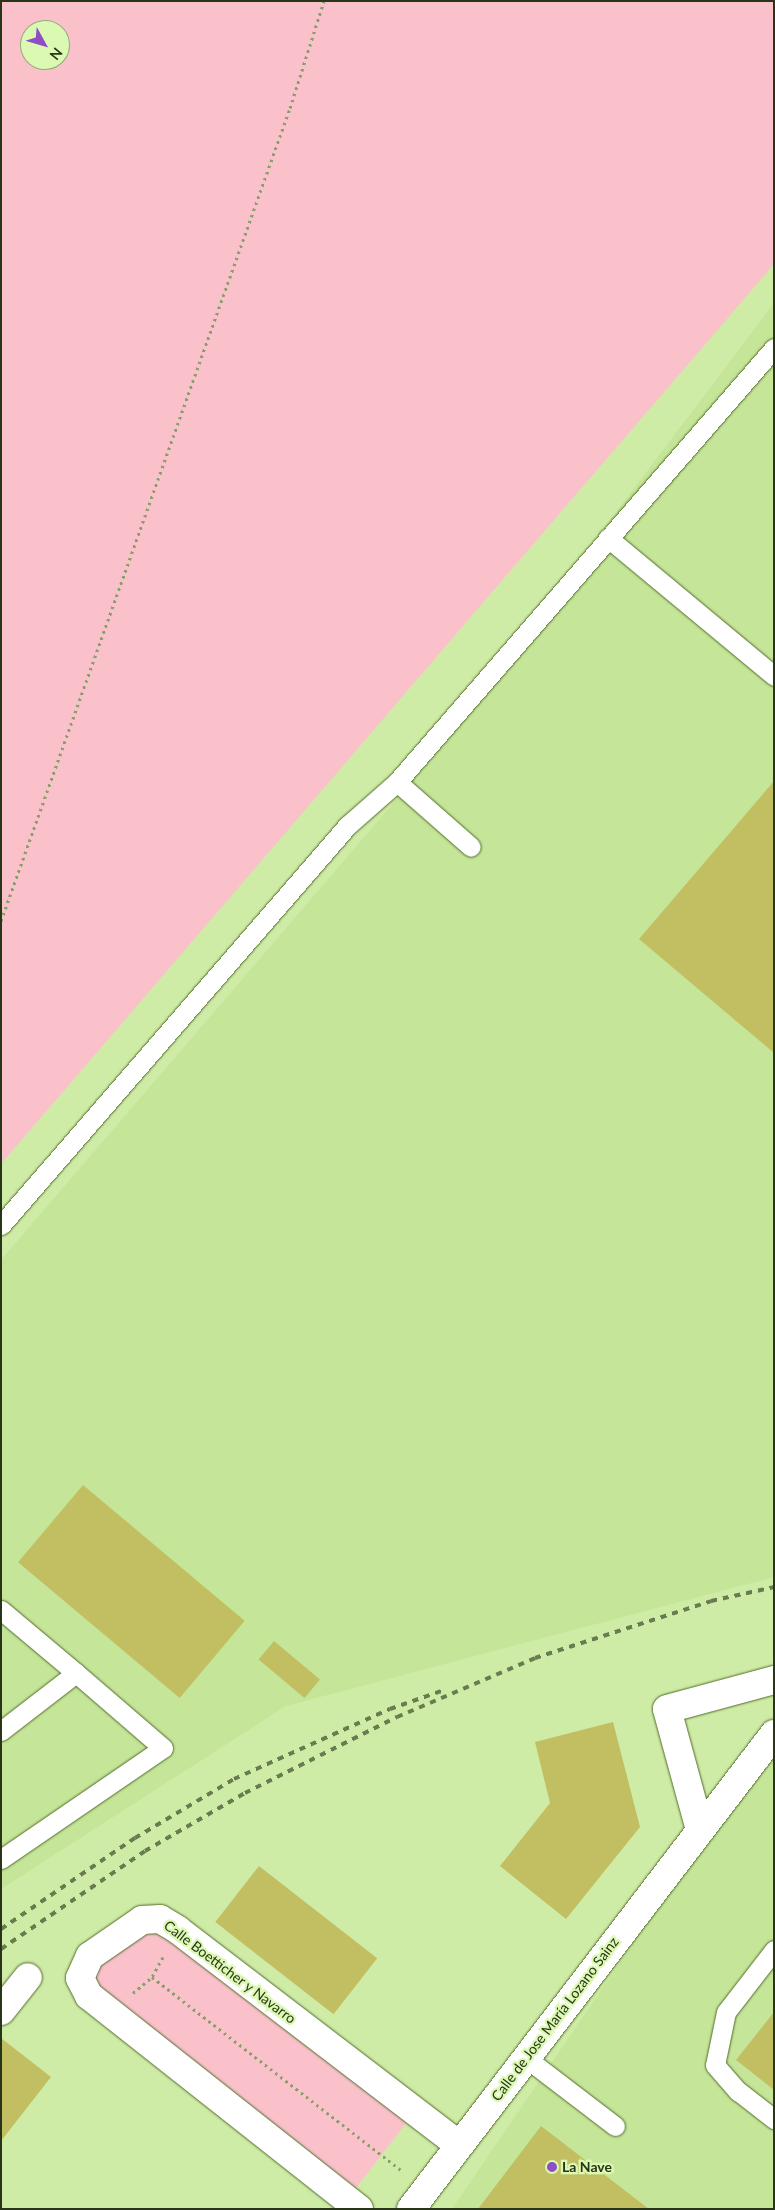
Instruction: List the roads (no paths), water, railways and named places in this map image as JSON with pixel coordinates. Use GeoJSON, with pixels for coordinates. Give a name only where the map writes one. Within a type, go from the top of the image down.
{"type":"FeatureCollection","features":[{"type":"Feature","properties":{"kind":"street"},"geometry":{"type":"LineString","coordinates":[[700,1830],[667,1709],[774,1680]]}},
{"type":"Feature","properties":{"kind":"street","name":"Calle de Jose María Lozano Sainz"},"geometry":{"type":"LineString","coordinates":[[418,2199],[774,1734]]}},
{"type":"Feature","properties":{"kind":"street","name":"Calle Boetticher y Navarro"},"geometry":{"type":"LineString","coordinates":[[359,2209],[89,1996],[80,1978],[90,1956],[142,1920],[160,1919],[178,1930],[459,2145]]}},
{"type":"Feature","properties":{"kind":"street"},"geometry":{"type":"LineString","coordinates":[[1,2011],[28,1977]]}},
{"type":"Feature","properties":{"kind":"lane"},"geometry":{"type":"LineString","coordinates":[[1,1225],[348,825],[397,782],[774,348]]}},
{"type":"Feature","properties":{"kind":"lane"},"geometry":{"type":"LineString","coordinates":[[608,538],[774,676]]}},
{"type":"Feature","properties":{"kind":"lane"},"geometry":{"type":"LineString","coordinates":[[397,782],[471,847]]}},
{"type":"Feature","properties":{"kind":"lane"},"geometry":{"type":"LineString","coordinates":[[1,1610],[163,1748],[1,1859]]}},
{"type":"Feature","properties":{"kind":"lane"},"geometry":{"type":"LineString","coordinates":[[1,1731],[76,1674]]}},
{"type":"Feature","properties":{"kind":"lane"},"geometry":{"type":"LineString","coordinates":[[774,1950],[726,2012],[715,2065],[738,2092],[774,2119]]}},
{"type":"Feature","properties":{"kind":"lane"},"geometry":{"type":"LineString","coordinates":[[526,2058],[615,2126]]}},
{"type":"Feature","properties":{"kind":"railway"},"geometry":{"type":"LineString","coordinates":[[1,1949],[145,1851],[245,1793],[397,1717],[535,1658],[711,1601],[774,1587]]}},
{"type":"Feature","properties":{"kind":"railway"},"geometry":{"type":"LineString","coordinates":[[1,1929],[135,1838],[234,1779],[390,1709],[444,1690]]}},
{"type":"Feature","properties":{"kind":"place","name":"La Nave"},"geometry":{"type":"Point","coordinates":[552,2167]}}]}
